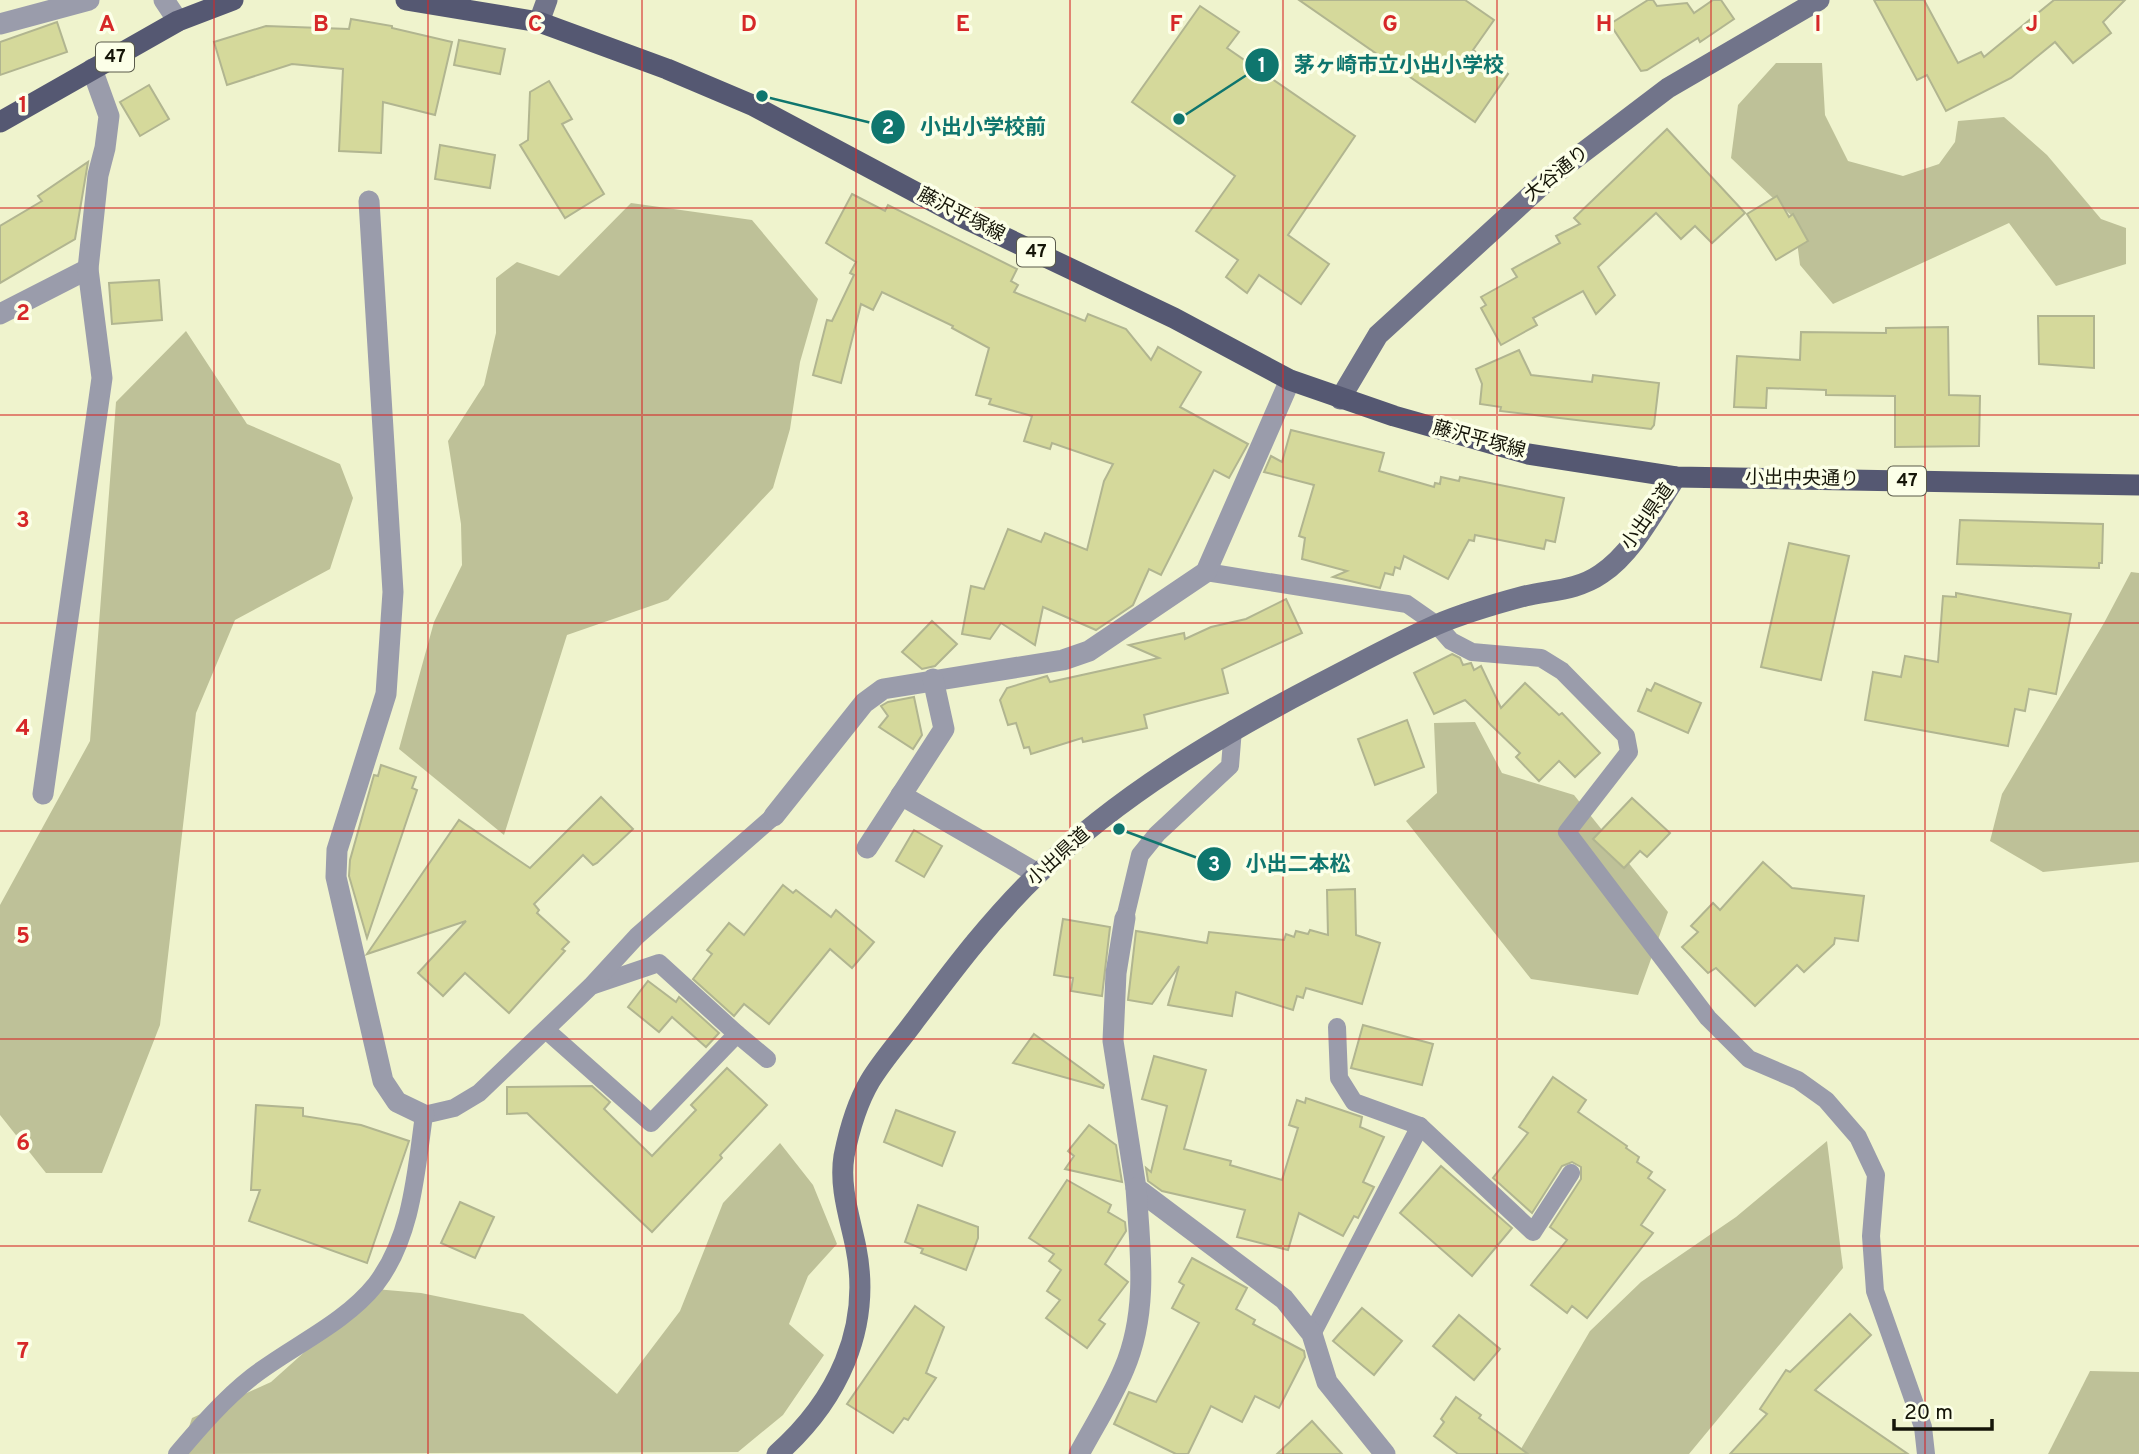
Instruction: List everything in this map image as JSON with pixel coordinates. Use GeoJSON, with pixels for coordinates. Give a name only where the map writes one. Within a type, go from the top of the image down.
{"type":"FeatureCollection","features":[{"type":"Feature","properties":{"kind":"main road","name":"47"},"geometry":{"type":"LineString","coordinates":[[0,122],[178,21],[233,0]]}},
{"type":"Feature","properties":{"kind":"main road","name":"藤沢平塚線"},"geometry":{"type":"LineString","coordinates":[[406,0],[539,22],[667,69],[752,105],[964,218],[1174,318],[1290,380],[1340,399],[1528,454],[1676,477]]}},
{"type":"Feature","properties":{"kind":"main road"},"geometry":{"type":"LineString","coordinates":[[539,22],[547,0]]}},
{"type":"Feature","properties":{"kind":"main road","name":"大谷通り"},"geometry":{"type":"LineString","coordinates":[[1340,399],[1378,335],[1552,176],[1668,89],[1819,0]]}},
{"type":"Feature","properties":{"kind":"main road","name":"小出中央通り"},"geometry":{"type":"LineString","coordinates":[[1676,477],[2139,485]]}},
{"type":"Feature","properties":{"kind":"main road","name":"小出県道"},"geometry":{"type":"LineString","coordinates":[[777,1454],[793,1440],[829,1394],[849,1355],[860,1318],[861,1281],[843,1188],[844,1158],[854,1118],[870,1081],[973,942],[1038,874],[1136,792],[1233,729],[1437,625],[1494,604],[1575,587],[1602,574],[1629,547],[1676,477]]}},
{"type":"Feature","properties":{"kind":"street"},"geometry":{"type":"LineString","coordinates":[[0,24],[89,0]]}},
{"type":"Feature","properties":{"kind":"street"},"geometry":{"type":"LineString","coordinates":[[164,0],[178,21]]}},
{"type":"Feature","properties":{"kind":"street"},"geometry":{"type":"LineString","coordinates":[[43,794],[102,378],[88,269],[98,175],[109,116],[92,69]]}},
{"type":"Feature","properties":{"kind":"street"},"geometry":{"type":"LineString","coordinates":[[369,201],[393,592],[386,694],[337,850],[336,877],[383,1081],[397,1102],[424,1115]]}},
{"type":"Feature","properties":{"kind":"street"},"geometry":{"type":"LineString","coordinates":[[0,314],[88,269]]}},
{"type":"Feature","properties":{"kind":"street"},"geometry":{"type":"LineString","coordinates":[[774,816],[864,703],[884,689],[1063,660],[1089,651],[1206,572],[1290,380]]}},
{"type":"Feature","properties":{"kind":"street"},"geometry":{"type":"LineString","coordinates":[[867,848],[944,729],[933,679]]}},
{"type":"Feature","properties":{"kind":"street"},"geometry":{"type":"LineString","coordinates":[[901,796],[1038,874]]}},
{"type":"Feature","properties":{"kind":"street"},"geometry":{"type":"LineString","coordinates":[[1079,1454],[1125,1368],[1136,1330],[1142,1288],[1136,1188],[1113,1041],[1116,973],[1125,918]]}},
{"type":"Feature","properties":{"kind":"street"},"geometry":{"type":"LineString","coordinates":[[1136,1188],[1284,1299],[1312,1334],[1327,1382],[1385,1454]]}},
{"type":"Feature","properties":{"kind":"lane"},"geometry":{"type":"LineString","coordinates":[[1206,572],[1406,604],[1437,625],[1451,641],[1472,652],[1541,658],[1562,671],[1626,736],[1629,752],[1567,832],[1708,1018],[1749,1059],[1798,1080],[1826,1100],[1858,1137],[1876,1175],[1871,1236],[1875,1291],[1923,1427],[1926,1454]]}},
{"type":"Feature","properties":{"kind":"lane"},"geometry":{"type":"LineString","coordinates":[[1125,918],[1140,855],[1157,834],[1230,766],[1233,729]]}},
{"type":"Feature","properties":{"kind":"lane"},"geometry":{"type":"LineString","coordinates":[[177,1454],[205,1420],[251,1378],[348,1311],[376,1283],[399,1242],[412,1196],[424,1115],[454,1108],[479,1093],[591,986],[637,936],[774,816]]}},
{"type":"Feature","properties":{"kind":"lane"},"geometry":{"type":"LineString","coordinates":[[591,986],[659,962],[767,1059]]}},
{"type":"Feature","properties":{"kind":"lane"},"geometry":{"type":"LineString","coordinates":[[1337,1027],[1339,1078],[1354,1102],[1420,1126],[1533,1232],[1571,1173]]}},
{"type":"Feature","properties":{"kind":"lane"},"geometry":{"type":"LineString","coordinates":[[546,1030],[651,1123],[737,1034]]}},
{"type":"Feature","properties":{"kind":"lane"},"geometry":{"type":"LineString","coordinates":[[1312,1334],[1420,1126]]}},
{"type":"Feature","properties":{"kind":"green space"},"geometry":{"type":"Polygon","coordinates":[[[1776,63],[1822,63],[1825,115],[1848,161],[1903,176],[1939,164],[1955,142],[1958,121],[2004,117],[2047,155],[2101,219],[2126,228],[2126,264],[2056,286],[2009,223],[1833,304],[1800,265],[1794,218],[1731,158],[1738,105],[1776,63]]]}},
{"type":"Feature","properties":{"kind":"green space"},"geometry":{"type":"Polygon","coordinates":[[[631,203],[752,220],[818,299],[800,362],[790,429],[773,488],[668,600],[567,635],[504,835],[399,749],[434,622],[462,565],[461,524],[448,441],[484,385],[496,333],[496,278],[517,262],[559,276],[631,203]]]}},
{"type":"Feature","properties":{"kind":"green space"},"geometry":{"type":"Polygon","coordinates":[[[186,331],[247,424],[340,464],[353,498],[330,569],[235,620],[196,713],[160,1025],[102,1173],[46,1173],[0,1115],[0,905],[90,741],[116,402],[186,331]]]}},
{"type":"Feature","properties":{"kind":"green space"},"geometry":{"type":"Polygon","coordinates":[[[2131,572],[2139,573],[2139,862],[2043,872],[1990,841],[2002,794],[2104,623],[2131,572]]]}},
{"type":"Feature","properties":{"kind":"green space"},"geometry":{"type":"Polygon","coordinates":[[[1475,722],[1502,773],[1574,795],[1668,912],[1638,995],[1531,979],[1406,821],[1437,793],[1434,723],[1475,722]]]}},
{"type":"Feature","properties":{"kind":"green space"},"geometry":{"type":"Polygon","coordinates":[[[1827,1141],[1843,1268],[1689,1454],[1518,1454],[1590,1331],[1641,1282],[1736,1217],[1827,1141]]]}},
{"type":"Feature","properties":{"kind":"green space"},"geometry":{"type":"Polygon","coordinates":[[[780,1143],[813,1185],[837,1244],[808,1276],[789,1324],[824,1355],[783,1415],[738,1452],[180,1454],[192,1418],[271,1382],[375,1289],[421,1293],[523,1314],[617,1394],[680,1311],[723,1203],[780,1143]]]}},
{"type":"Feature","properties":{"kind":"green space"},"geometry":{"type":"Polygon","coordinates":[[[2090,1371],[2139,1372],[2139,1454],[2048,1454],[2090,1371]]]}},
{"type":"Feature","properties":{"kind":"building"},"geometry":{"type":"Polygon","coordinates":[[[1299,0],[1465,0],[1494,20],[1473,50],[1508,74],[1475,122],[1299,0]]]}},
{"type":"Feature","properties":{"kind":"building"},"geometry":{"type":"Polygon","coordinates":[[[1648,0],[1653,0],[1657,6],[1687,3],[1694,13],[1713,0],[1721,0],[1734,19],[1700,42],[1698,38],[1647,70],[1641,71],[1610,24],[1648,0]]]}},
{"type":"Feature","properties":{"kind":"building"},"geometry":{"type":"Polygon","coordinates":[[[1874,0],[1924,0],[1958,63],[1981,52],[1984,57],[2054,0],[2125,0],[2103,22],[2111,33],[2073,63],[2055,42],[2011,78],[1946,111],[1927,75],[1917,80],[1874,0]]]}},
{"type":"Feature","properties":{"kind":"building"},"geometry":{"type":"Polygon","coordinates":[[[1200,6],[1239,32],[1227,48],[1355,136],[1288,235],[1329,264],[1301,304],[1259,275],[1247,293],[1226,277],[1238,260],[1196,231],[1235,176],[1132,102],[1200,6]]]}},
{"type":"Feature","properties":{"kind":"building"},"geometry":{"type":"Polygon","coordinates":[[[351,19],[392,26],[452,42],[435,115],[383,102],[381,153],[339,151],[343,69],[292,64],[227,85],[214,42],[266,26],[349,29],[351,19]]]}},
{"type":"Feature","properties":{"kind":"building"},"geometry":{"type":"Polygon","coordinates":[[[57,22],[67,52],[0,75],[0,42],[57,22]]]}},
{"type":"Feature","properties":{"kind":"building"},"geometry":{"type":"Polygon","coordinates":[[[459,40],[505,49],[500,74],[454,65],[459,40]]]}},
{"type":"Feature","properties":{"kind":"building"},"geometry":{"type":"Polygon","coordinates":[[[549,81],[572,119],[562,124],[604,194],[565,218],[520,145],[528,140],[530,92],[549,81]]]}},
{"type":"Feature","properties":{"kind":"building"},"geometry":{"type":"Polygon","coordinates":[[[149,85],[169,119],[140,136],[120,102],[149,85]]]}},
{"type":"Feature","properties":{"kind":"building"},"geometry":{"type":"Polygon","coordinates":[[[1667,129],[1745,213],[1712,243],[1695,226],[1681,239],[1656,213],[1598,267],[1615,295],[1596,314],[1583,291],[1533,318],[1537,325],[1501,345],[1481,308],[1486,305],[1481,297],[1517,277],[1512,269],[1560,243],[1556,236],[1580,224],[1574,218],[1667,129]]]}},
{"type":"Feature","properties":{"kind":"building"},"geometry":{"type":"Polygon","coordinates":[[[440,145],[495,155],[490,188],[435,179],[440,145]]]}},
{"type":"Feature","properties":{"kind":"building"},"geometry":{"type":"Polygon","coordinates":[[[88,162],[75,239],[0,283],[0,226],[42,201],[38,196],[88,162]]]}},
{"type":"Feature","properties":{"kind":"building"},"geometry":{"type":"Polygon","coordinates":[[[852,194],[885,211],[888,205],[1017,269],[1011,281],[1018,285],[1014,292],[1085,321],[1088,314],[1126,329],[1151,360],[1158,347],[1201,372],[1180,407],[1248,444],[1229,478],[1214,470],[1161,575],[1149,569],[1133,605],[1096,630],[1043,607],[1035,645],[1001,623],[990,639],[962,634],[971,586],[984,589],[1008,529],[1041,542],[1045,533],[1087,550],[1104,481],[1113,464],[1052,443],[1050,449],[1024,441],[1032,416],[989,404],[991,399],[976,395],[989,348],[952,328],[953,326],[882,292],[873,310],[861,304],[841,383],[813,375],[827,320],[832,321],[854,275],[850,273],[856,262],[826,243],[852,194]]]}},
{"type":"Feature","properties":{"kind":"building"},"geometry":{"type":"Polygon","coordinates":[[[1777,196],[1789,217],[1793,214],[1808,241],[1776,260],[1747,214],[1777,196]]]}},
{"type":"Feature","properties":{"kind":"building"},"geometry":{"type":"Polygon","coordinates":[[[159,280],[162,320],[112,324],[109,283],[159,280]]]}},
{"type":"Feature","properties":{"kind":"building"},"geometry":{"type":"Polygon","coordinates":[[[2038,316],[2094,316],[2094,368],[2039,364],[2038,316]]]}},
{"type":"Feature","properties":{"kind":"building"},"geometry":{"type":"Polygon","coordinates":[[[1948,327],[1949,395],[1980,396],[1979,446],[1895,447],[1895,396],[1826,395],[1826,390],[1767,388],[1766,408],[1734,407],[1737,356],[1800,360],[1801,332],[1886,333],[1886,328],[1948,327]]]}},
{"type":"Feature","properties":{"kind":"building"},"geometry":{"type":"Polygon","coordinates":[[[1519,350],[1531,375],[1592,382],[1593,375],[1659,383],[1654,425],[1651,429],[1500,411],[1501,407],[1480,404],[1482,384],[1476,369],[1519,350]]]}},
{"type":"Feature","properties":{"kind":"building"},"geometry":{"type":"Polygon","coordinates":[[[1291,430],[1384,453],[1379,471],[1434,487],[1435,483],[1440,484],[1441,477],[1459,481],[1460,477],[1564,498],[1555,542],[1546,540],[1544,549],[1475,535],[1474,541],[1469,540],[1448,579],[1404,556],[1400,569],[1395,567],[1393,575],[1385,573],[1380,588],[1333,577],[1347,571],[1302,559],[1305,538],[1299,536],[1314,485],[1264,472],[1271,456],[1282,462],[1291,430]]]}},
{"type":"Feature","properties":{"kind":"building"},"geometry":{"type":"Polygon","coordinates":[[[1960,520],[2103,524],[2102,563],[2099,563],[2099,568],[1957,564],[1960,520]]]}},
{"type":"Feature","properties":{"kind":"building"},"geometry":{"type":"Polygon","coordinates":[[[1789,543],[1849,556],[1821,680],[1761,667],[1789,543]]]}},
{"type":"Feature","properties":{"kind":"building"},"geometry":{"type":"Polygon","coordinates":[[[1956,593],[2071,614],[2056,694],[2029,689],[2025,711],[2015,709],[2008,746],[1865,720],[1873,672],[1901,677],[1905,656],[1938,662],[1943,596],[1956,597],[1956,593]]]}},
{"type":"Feature","properties":{"kind":"building"},"geometry":{"type":"Polygon","coordinates":[[[1286,599],[1302,633],[1222,669],[1228,693],[1144,715],[1147,728],[1083,742],[1082,738],[1031,754],[1029,747],[1024,748],[1016,723],[1008,725],[1000,700],[1007,688],[1047,676],[1050,682],[1159,658],[1129,645],[1184,633],[1185,639],[1211,627],[1246,619],[1286,599]]]}},
{"type":"Feature","properties":{"kind":"building"},"geometry":{"type":"Polygon","coordinates":[[[932,621],[957,644],[935,666],[922,669],[902,652],[932,621]]]}},
{"type":"Feature","properties":{"kind":"building"},"geometry":{"type":"Polygon","coordinates":[[[1452,654],[1460,658],[1463,665],[1471,663],[1474,670],[1481,666],[1501,708],[1525,683],[1559,715],[1562,713],[1600,753],[1575,777],[1559,761],[1539,781],[1516,757],[1520,753],[1465,700],[1434,714],[1414,673],[1452,654]]]}},
{"type":"Feature","properties":{"kind":"building"},"geometry":{"type":"Polygon","coordinates":[[[1655,683],[1701,703],[1688,733],[1638,711],[1647,689],[1651,691],[1655,683]]]}},
{"type":"Feature","properties":{"kind":"building"},"geometry":{"type":"Polygon","coordinates":[[[914,697],[922,735],[913,749],[879,727],[888,716],[881,706],[914,697]]]}},
{"type":"Feature","properties":{"kind":"building"},"geometry":{"type":"Polygon","coordinates":[[[1407,720],[1424,767],[1375,785],[1358,739],[1407,720]]]}},
{"type":"Feature","properties":{"kind":"building"},"geometry":{"type":"Polygon","coordinates":[[[381,765],[416,777],[412,788],[417,790],[367,938],[349,876],[350,860],[374,775],[378,776],[381,765]]]}},
{"type":"Feature","properties":{"kind":"building"},"geometry":{"type":"Polygon","coordinates":[[[601,797],[633,829],[597,863],[593,865],[583,855],[534,904],[539,910],[537,913],[569,942],[562,949],[565,951],[509,1013],[465,973],[443,996],[418,973],[466,921],[367,954],[459,820],[530,868],[601,797]]]}},
{"type":"Feature","properties":{"kind":"building"},"geometry":{"type":"Polygon","coordinates":[[[1632,798],[1670,833],[1647,857],[1640,851],[1624,868],[1593,839],[1632,798]]]}},
{"type":"Feature","properties":{"kind":"building"},"geometry":{"type":"Polygon","coordinates":[[[914,830],[942,846],[924,877],[896,861],[914,830]]]}},
{"type":"Feature","properties":{"kind":"building"},"geometry":{"type":"Polygon","coordinates":[[[1763,862],[1792,888],[1864,896],[1858,941],[1835,938],[1834,944],[1804,972],[1797,965],[1755,1006],[1716,968],[1708,973],[1682,947],[1698,932],[1691,926],[1713,903],[1720,910],[1763,862]]]}},
{"type":"Feature","properties":{"kind":"building"},"geometry":{"type":"Polygon","coordinates":[[[783,885],[793,893],[796,890],[831,917],[836,910],[874,942],[852,968],[830,949],[769,1024],[744,1004],[734,1016],[693,979],[712,954],[707,950],[729,923],[744,935],[783,885]]]}},
{"type":"Feature","properties":{"kind":"building"},"geometry":{"type":"Polygon","coordinates":[[[1355,889],[1356,935],[1380,943],[1362,1004],[1306,988],[1303,998],[1297,996],[1293,1010],[1236,992],[1232,1016],[1168,1005],[1179,966],[1152,1004],[1128,1000],[1136,931],[1207,943],[1209,932],[1284,940],[1286,934],[1294,937],[1296,931],[1308,934],[1310,930],[1328,935],[1327,890],[1355,889]]]}},
{"type":"Feature","properties":{"kind":"building"},"geometry":{"type":"Polygon","coordinates":[[[1063,919],[1110,927],[1102,996],[1071,991],[1073,978],[1054,975],[1063,919]]]}},
{"type":"Feature","properties":{"kind":"building"},"geometry":{"type":"Polygon","coordinates":[[[648,981],[676,1002],[679,997],[719,1033],[706,1047],[672,1017],[659,1032],[628,1007],[648,981]]]}},
{"type":"Feature","properties":{"kind":"building"},"geometry":{"type":"Polygon","coordinates":[[[1363,1025],[1433,1044],[1422,1085],[1351,1068],[1363,1025]]]}},
{"type":"Feature","properties":{"kind":"building"},"geometry":{"type":"Polygon","coordinates":[[[1034,1034],[1104,1085],[1103,1088],[1013,1063],[1034,1034]]]}},
{"type":"Feature","properties":{"kind":"building"},"geometry":{"type":"Polygon","coordinates":[[[1154,1056],[1206,1070],[1184,1149],[1231,1161],[1230,1165],[1282,1180],[1298,1128],[1289,1125],[1297,1100],[1305,1103],[1306,1098],[1362,1117],[1360,1127],[1384,1137],[1363,1182],[1374,1187],[1358,1218],[1354,1216],[1343,1236],[1299,1213],[1288,1250],[1237,1237],[1245,1210],[1162,1191],[1148,1181],[1146,1168],[1151,1172],[1167,1106],[1142,1099],[1154,1056]]]}},
{"type":"Feature","properties":{"kind":"building"},"geometry":{"type":"Polygon","coordinates":[[[727,1068],[767,1105],[720,1155],[722,1158],[652,1232],[527,1113],[507,1114],[507,1087],[592,1086],[610,1102],[604,1109],[652,1156],[696,1110],[691,1105],[727,1068]]]}},
{"type":"Feature","properties":{"kind":"building"},"geometry":{"type":"Polygon","coordinates":[[[1553,1077],[1586,1100],[1578,1112],[1627,1146],[1626,1148],[1639,1157],[1637,1162],[1652,1172],[1648,1178],[1665,1190],[1641,1225],[1653,1233],[1587,1318],[1572,1306],[1567,1313],[1531,1285],[1567,1240],[1550,1227],[1581,1179],[1581,1167],[1572,1162],[1562,1166],[1532,1213],[1493,1178],[1528,1133],[1519,1127],[1553,1077]]]}},
{"type":"Feature","properties":{"kind":"building"},"geometry":{"type":"Polygon","coordinates":[[[256,1105],[303,1108],[303,1116],[361,1125],[409,1141],[367,1263],[249,1221],[260,1190],[251,1190],[256,1105]]]}},
{"type":"Feature","properties":{"kind":"building"},"geometry":{"type":"Polygon","coordinates":[[[896,1110],[955,1132],[942,1166],[884,1142],[896,1110]]]}},
{"type":"Feature","properties":{"kind":"building"},"geometry":{"type":"Polygon","coordinates":[[[1089,1125],[1116,1145],[1122,1182],[1065,1169],[1074,1156],[1068,1151],[1089,1125]]]}},
{"type":"Feature","properties":{"kind":"building"},"geometry":{"type":"Polygon","coordinates":[[[1441,1166],[1512,1228],[1472,1276],[1400,1213],[1441,1166]]]}},
{"type":"Feature","properties":{"kind":"building"},"geometry":{"type":"Polygon","coordinates":[[[1067,1180],[1111,1205],[1108,1212],[1125,1222],[1126,1231],[1105,1264],[1128,1282],[1099,1320],[1105,1324],[1087,1348],[1046,1318],[1060,1300],[1047,1291],[1061,1270],[1049,1261],[1054,1254],[1029,1238],[1067,1180]]]}},
{"type":"Feature","properties":{"kind":"building"},"geometry":{"type":"Polygon","coordinates":[[[460,1202],[494,1217],[475,1258],[441,1243],[460,1202]]]}},
{"type":"Feature","properties":{"kind":"building"},"geometry":{"type":"Polygon","coordinates":[[[918,1205],[978,1227],[978,1238],[966,1270],[921,1253],[923,1249],[905,1242],[918,1205]]]}},
{"type":"Feature","properties":{"kind":"building"},"geometry":{"type":"Polygon","coordinates":[[[1192,1258],[1247,1288],[1236,1309],[1255,1320],[1253,1324],[1304,1351],[1305,1357],[1279,1408],[1255,1396],[1242,1422],[1211,1406],[1188,1454],[1176,1454],[1114,1424],[1129,1392],[1156,1402],[1199,1323],[1172,1308],[1184,1285],[1179,1282],[1192,1258]]]}},
{"type":"Feature","properties":{"kind":"building"},"geometry":{"type":"Polygon","coordinates":[[[915,1306],[944,1327],[926,1373],[936,1378],[908,1420],[904,1418],[893,1433],[847,1404],[915,1306]]]}},
{"type":"Feature","properties":{"kind":"building"},"geometry":{"type":"Polygon","coordinates":[[[1362,1308],[1402,1341],[1374,1375],[1333,1341],[1362,1308]]]}},
{"type":"Feature","properties":{"kind":"building"},"geometry":{"type":"Polygon","coordinates":[[[1850,1314],[1871,1335],[1815,1390],[1908,1454],[1730,1454],[1767,1414],[1760,1409],[1786,1370],[1790,1372],[1850,1314]]]}},
{"type":"Feature","properties":{"kind":"building"},"geometry":{"type":"Polygon","coordinates":[[[1459,1315],[1500,1349],[1474,1380],[1433,1346],[1459,1315]]]}},
{"type":"Feature","properties":{"kind":"building"},"geometry":{"type":"Polygon","coordinates":[[[1456,1397],[1481,1415],[1479,1418],[1528,1454],[1458,1454],[1434,1436],[1444,1422],[1441,1419],[1456,1397]]]}},
{"type":"Feature","properties":{"kind":"building"},"geometry":{"type":"Polygon","coordinates":[[[1312,1421],[1342,1454],[1277,1454],[1312,1421]]]}},
{"type":"Feature","properties":{"kind":"place","name":"小出小学校前"},"geometry":{"type":"Point","coordinates":[762,96]}},
{"type":"Feature","properties":{"kind":"place","name":"茅ヶ崎市立小出小学校"},"geometry":{"type":"Point","coordinates":[1179,119]}},
{"type":"Feature","properties":{"kind":"place","name":"小出二本松"},"geometry":{"type":"Point","coordinates":[1119,829]}}]}
